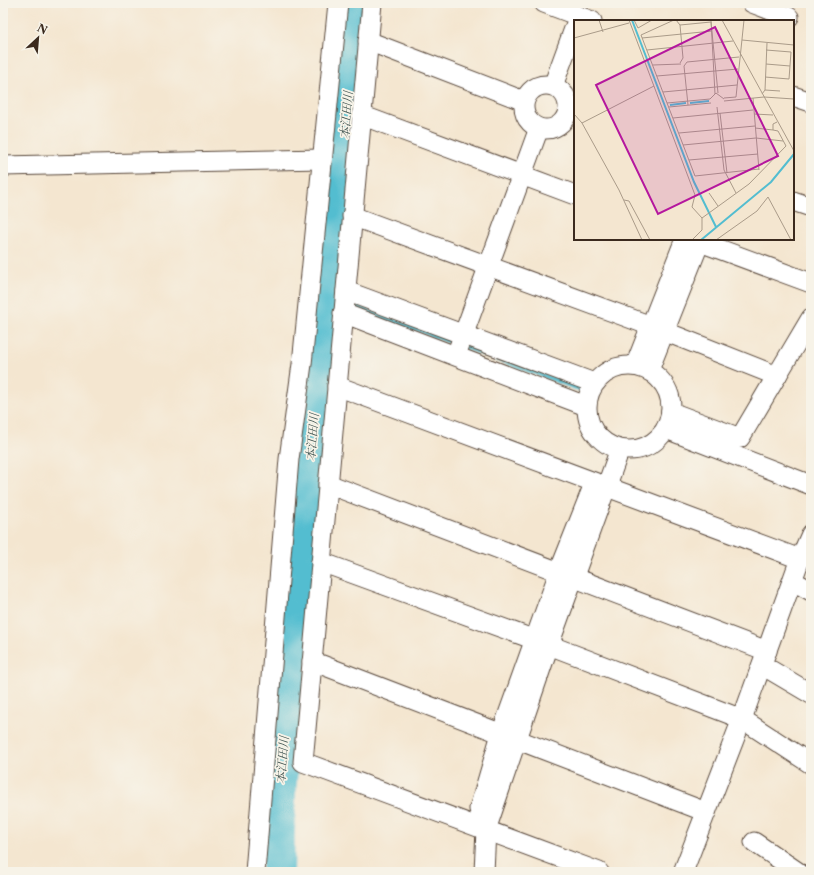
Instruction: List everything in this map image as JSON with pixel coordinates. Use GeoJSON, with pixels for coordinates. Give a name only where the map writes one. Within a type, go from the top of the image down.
{"type":"FeatureCollection","features":[{"type":"Feature","properties":{"kind":"street"},"geometry":{"type":"LineString","coordinates":[[254,872],[289,459],[302,364],[338,3]]}},
{"type":"Feature","properties":{"kind":"street"},"geometry":{"type":"LineString","coordinates":[[372,3],[303,762],[599,872]]}},
{"type":"Feature","properties":{"kind":"street"},"geometry":{"type":"LineString","coordinates":[[544,3],[581,17]]}},
{"type":"Feature","properties":{"kind":"street"},"geometry":{"type":"LineString","coordinates":[[752,3],[784,13]]}},
{"type":"Feature","properties":{"kind":"street"},"geometry":{"type":"LineString","coordinates":[[553,86],[574,34]]}},
{"type":"Feature","properties":{"kind":"street"},"geometry":{"type":"LineString","coordinates":[[368,41],[524,101]]}},
{"type":"Feature","properties":{"kind":"street"},"geometry":{"type":"LineString","coordinates":[[539,86],[553,86],[563,92],[571,117],[552,129],[546,130],[539,128],[532,125],[524,114],[524,101],[532,89],[539,86]]}},
{"type":"Feature","properties":{"kind":"street"},"geometry":{"type":"LineString","coordinates":[[794,96],[811,102]]}},
{"type":"Feature","properties":{"kind":"street"},"geometry":{"type":"LineString","coordinates":[[361,115],[574,195]]}},
{"type":"Feature","properties":{"kind":"street"},"geometry":{"type":"LineString","coordinates":[[459,345],[539,128]]}},
{"type":"Feature","properties":{"kind":"street"},"geometry":{"type":"LineString","coordinates":[[3,166],[322,159]]}},
{"type":"Feature","properties":{"kind":"street"},"geometry":{"type":"LineString","coordinates":[[794,201],[811,208]]}},
{"type":"Feature","properties":{"kind":"street"},"geometry":{"type":"LineString","coordinates":[[352,216],[658,329],[777,376]]}},
{"type":"Feature","properties":{"kind":"street"},"geometry":{"type":"LineString","coordinates":[[642,368],[694,240],[811,283]]}},
{"type":"Feature","properties":{"kind":"street"},"geometry":{"type":"LineString","coordinates":[[346,291],[586,406]]}},
{"type":"Feature","properties":{"kind":"street"},"geometry":{"type":"LineString","coordinates":[[344,313],[594,383]]}},
{"type":"Feature","properties":{"kind":"street"},"geometry":{"type":"LineString","coordinates":[[669,420],[740,438],[811,318]]}},
{"type":"Feature","properties":{"kind":"street"},"geometry":{"type":"LineString","coordinates":[[623,366],[642,368],[659,378],[667,388],[671,400],[669,420],[657,440],[646,447],[633,450],[614,447],[599,438],[592,428],[588,418],[586,406],[594,383],[602,375],[612,369],[623,366]]}},
{"type":"Feature","properties":{"kind":"street"},"geometry":{"type":"LineString","coordinates":[[337,386],[800,559]]}},
{"type":"Feature","properties":{"kind":"street"},"geometry":{"type":"LineString","coordinates":[[669,420],[811,485]]}},
{"type":"Feature","properties":{"kind":"street"},"geometry":{"type":"LineString","coordinates":[[484,872],[486,830],[479,809],[509,737],[566,575],[614,447]]}},
{"type":"Feature","properties":{"kind":"street"},"geometry":{"type":"LineString","coordinates":[[328,484],[566,575],[765,658],[811,694]]}},
{"type":"Feature","properties":{"kind":"street"},"geometry":{"type":"LineString","coordinates":[[682,872],[742,719],[800,559],[811,534]]}},
{"type":"Feature","properties":{"kind":"street"},"geometry":{"type":"LineString","coordinates":[[321,562],[542,643],[742,719],[811,764]]}},
{"type":"Feature","properties":{"kind":"street"},"geometry":{"type":"LineString","coordinates":[[792,581],[811,591]]}},
{"type":"Feature","properties":{"kind":"street"},"geometry":{"type":"LineString","coordinates":[[312,661],[706,812]]}},
{"type":"Feature","properties":{"kind":"street"},"geometry":{"type":"LineString","coordinates":[[754,842],[798,872]]}},
{"type":"Feature","properties":{"kind":"waterway","name":"本江田川"},"geometry":{"type":"LineString","coordinates":[[278,872],[280,793],[291,660],[323,318],[345,127],[353,3]]}},
{"type":"Feature","properties":{"kind":"waterway"},"geometry":{"type":"LineString","coordinates":[[326,296],[580,389]]}}]}
